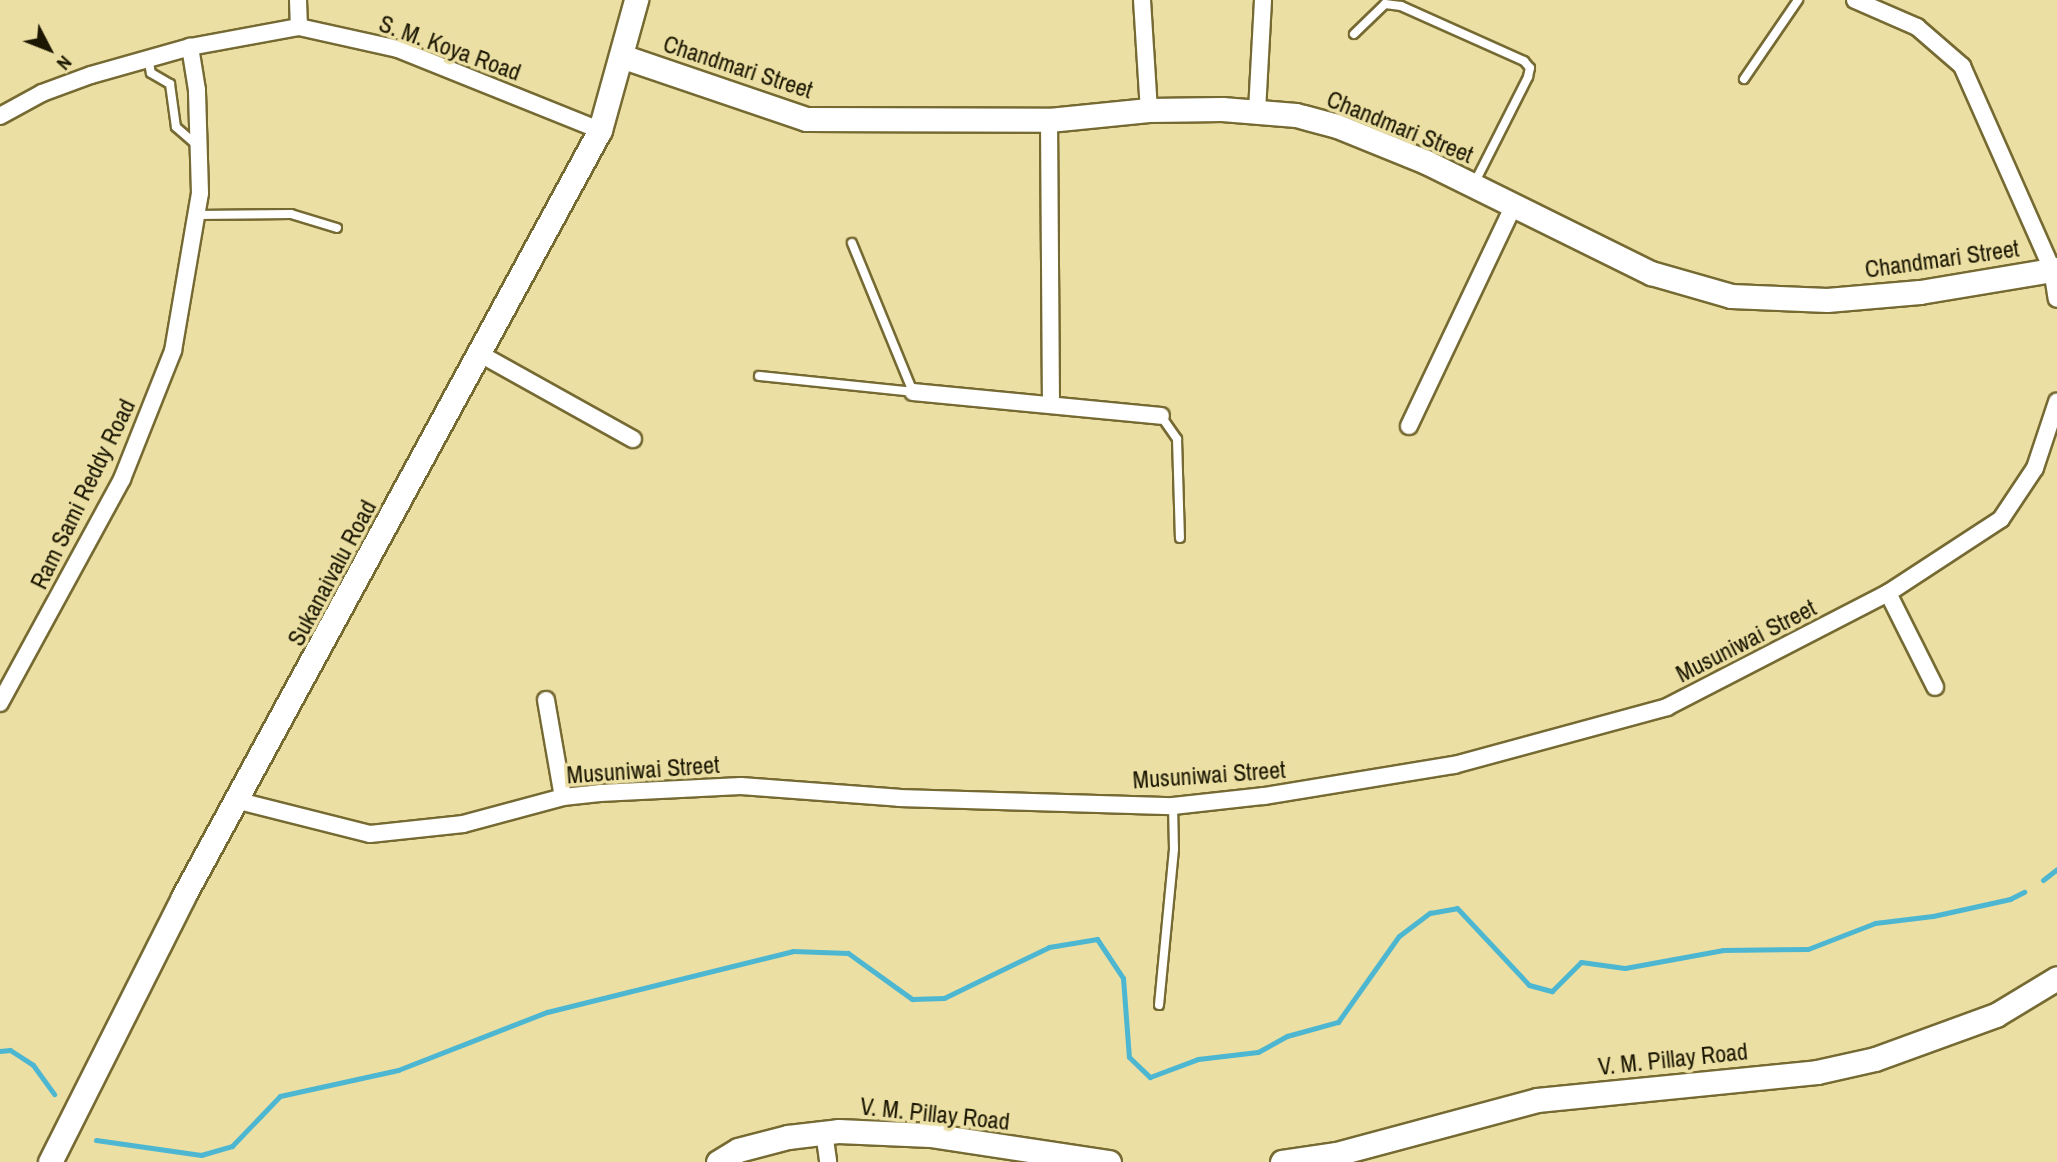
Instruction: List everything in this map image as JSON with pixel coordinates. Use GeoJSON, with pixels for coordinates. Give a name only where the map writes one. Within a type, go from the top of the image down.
{"type":"FeatureCollection","features":[{"type":"Feature","properties":{"kind":"main road","name":"Sukanaivalu Road"},"geometry":{"type":"LineString","coordinates":[[50,1162],[183,897],[239,801],[600,130],[624,57],[636,0]]}},
{"type":"Feature","properties":{"kind":"main road","name":"Chandmari Street"},"geometry":{"type":"LineString","coordinates":[[624,57],[806,119],[1049,120],[1149,110],[1257,111],[1337,126],[1474,185],[1513,207],[1651,273],[1731,296],[1827,300],[1893,295],[2055,269]]}},
{"type":"Feature","properties":{"kind":"main road","name":"V. M. Pillay Road"},"geometry":{"type":"LineString","coordinates":[[1282,1162],[1336,1154],[1537,1100],[1817,1072],[1875,1059],[1996,1015],[2057,978]]}},
{"type":"Feature","properties":{"kind":"main road","name":"V. M. Pillay Road"},"geometry":{"type":"LineString","coordinates":[[719,1162],[738,1150],[824,1132],[917,1134],[1109,1162]]}},
{"type":"Feature","properties":{"kind":"street"},"geometry":{"type":"LineString","coordinates":[[298,0],[299,27]]}},
{"type":"Feature","properties":{"kind":"street"},"geometry":{"type":"LineString","coordinates":[[1142,0],[1149,110]]}},
{"type":"Feature","properties":{"kind":"street"},"geometry":{"type":"LineString","coordinates":[[1257,111],[1263,0]]}},
{"type":"Feature","properties":{"kind":"street"},"geometry":{"type":"LineString","coordinates":[[1856,0],[1917,27],[1962,66],[2055,269],[2057,299]]}},
{"type":"Feature","properties":{"kind":"street","name":"S. M. Koya Road"},"geometry":{"type":"LineString","coordinates":[[0,116],[42,93],[148,58],[190,47],[299,27],[398,49],[600,130]]}},
{"type":"Feature","properties":{"kind":"street","name":"Ram Sami Reddy Road"},"geometry":{"type":"LineString","coordinates":[[0,703],[122,479],[149,417],[173,351],[197,215],[197,90],[190,47]]}},
{"type":"Feature","properties":{"kind":"street"},"geometry":{"type":"LineString","coordinates":[[1049,120],[1051,402]]}},
{"type":"Feature","properties":{"kind":"street"},"geometry":{"type":"LineString","coordinates":[[1409,426],[1513,207]]}},
{"type":"Feature","properties":{"kind":"street"},"geometry":{"type":"LineString","coordinates":[[480,354],[634,439]]}},
{"type":"Feature","properties":{"kind":"street"},"geometry":{"type":"LineString","coordinates":[[913,392],[1051,402],[1161,416]]}},
{"type":"Feature","properties":{"kind":"street","name":"Musuniwai Street"},"geometry":{"type":"LineString","coordinates":[[239,801],[370,834],[463,824],[563,797],[741,786],[899,798],[1173,806],[1264,796],[1454,765],[1667,706],[1888,593],[2001,519],[2035,468],[2057,402]]}},
{"type":"Feature","properties":{"kind":"street"},"geometry":{"type":"LineString","coordinates":[[1888,593],[1935,687]]}},
{"type":"Feature","properties":{"kind":"street"},"geometry":{"type":"LineString","coordinates":[[546,700],[563,797]]}},
{"type":"Feature","properties":{"kind":"street"},"geometry":{"type":"LineString","coordinates":[[824,1132],[828,1162]]}},
{"type":"Feature","properties":{"kind":"lane"},"geometry":{"type":"LineString","coordinates":[[1744,79],[1798,0]]}},
{"type":"Feature","properties":{"kind":"lane"},"geometry":{"type":"LineString","coordinates":[[1354,34],[1385,4],[1401,6],[1524,61],[1530,68],[1474,185]]}},
{"type":"Feature","properties":{"kind":"lane"},"geometry":{"type":"LineString","coordinates":[[148,58],[151,73],[170,84],[176,127],[199,147]]}},
{"type":"Feature","properties":{"kind":"lane"},"geometry":{"type":"LineString","coordinates":[[197,215],[291,214],[337,228]]}},
{"type":"Feature","properties":{"kind":"lane"},"geometry":{"type":"LineString","coordinates":[[759,376],[913,392],[852,243]]}},
{"type":"Feature","properties":{"kind":"lane"},"geometry":{"type":"LineString","coordinates":[[1161,416],[1177,439],[1180,538]]}},
{"type":"Feature","properties":{"kind":"lane"},"geometry":{"type":"LineString","coordinates":[[1159,1005],[1174,849],[1173,806]]}},
{"type":"Feature","properties":{"kind":"waterway"},"geometry":{"type":"LineString","coordinates":[[2043,880],[2057,869]]}},
{"type":"Feature","properties":{"kind":"waterway"},"geometry":{"type":"LineString","coordinates":[[96,1140],[201,1155],[232,1146],[280,1096],[398,1070],[547,1012],[793,951],[848,953],[912,999],[944,998],[1049,947],[1097,939],[1123,978],[1129,1057],[1150,1077],[1198,1059],[1258,1052],[1287,1036],[1338,1022],[1399,936],[1430,913],[1457,908],[1529,985],[1552,991],[1581,962],[1625,968],[1723,950],[1808,949],[1875,923],[1933,916],[2010,899],[2024,892]]}},
{"type":"Feature","properties":{"kind":"waterway"},"geometry":{"type":"LineString","coordinates":[[0,1051],[10,1050],[33,1065],[54,1094]]}}]}
